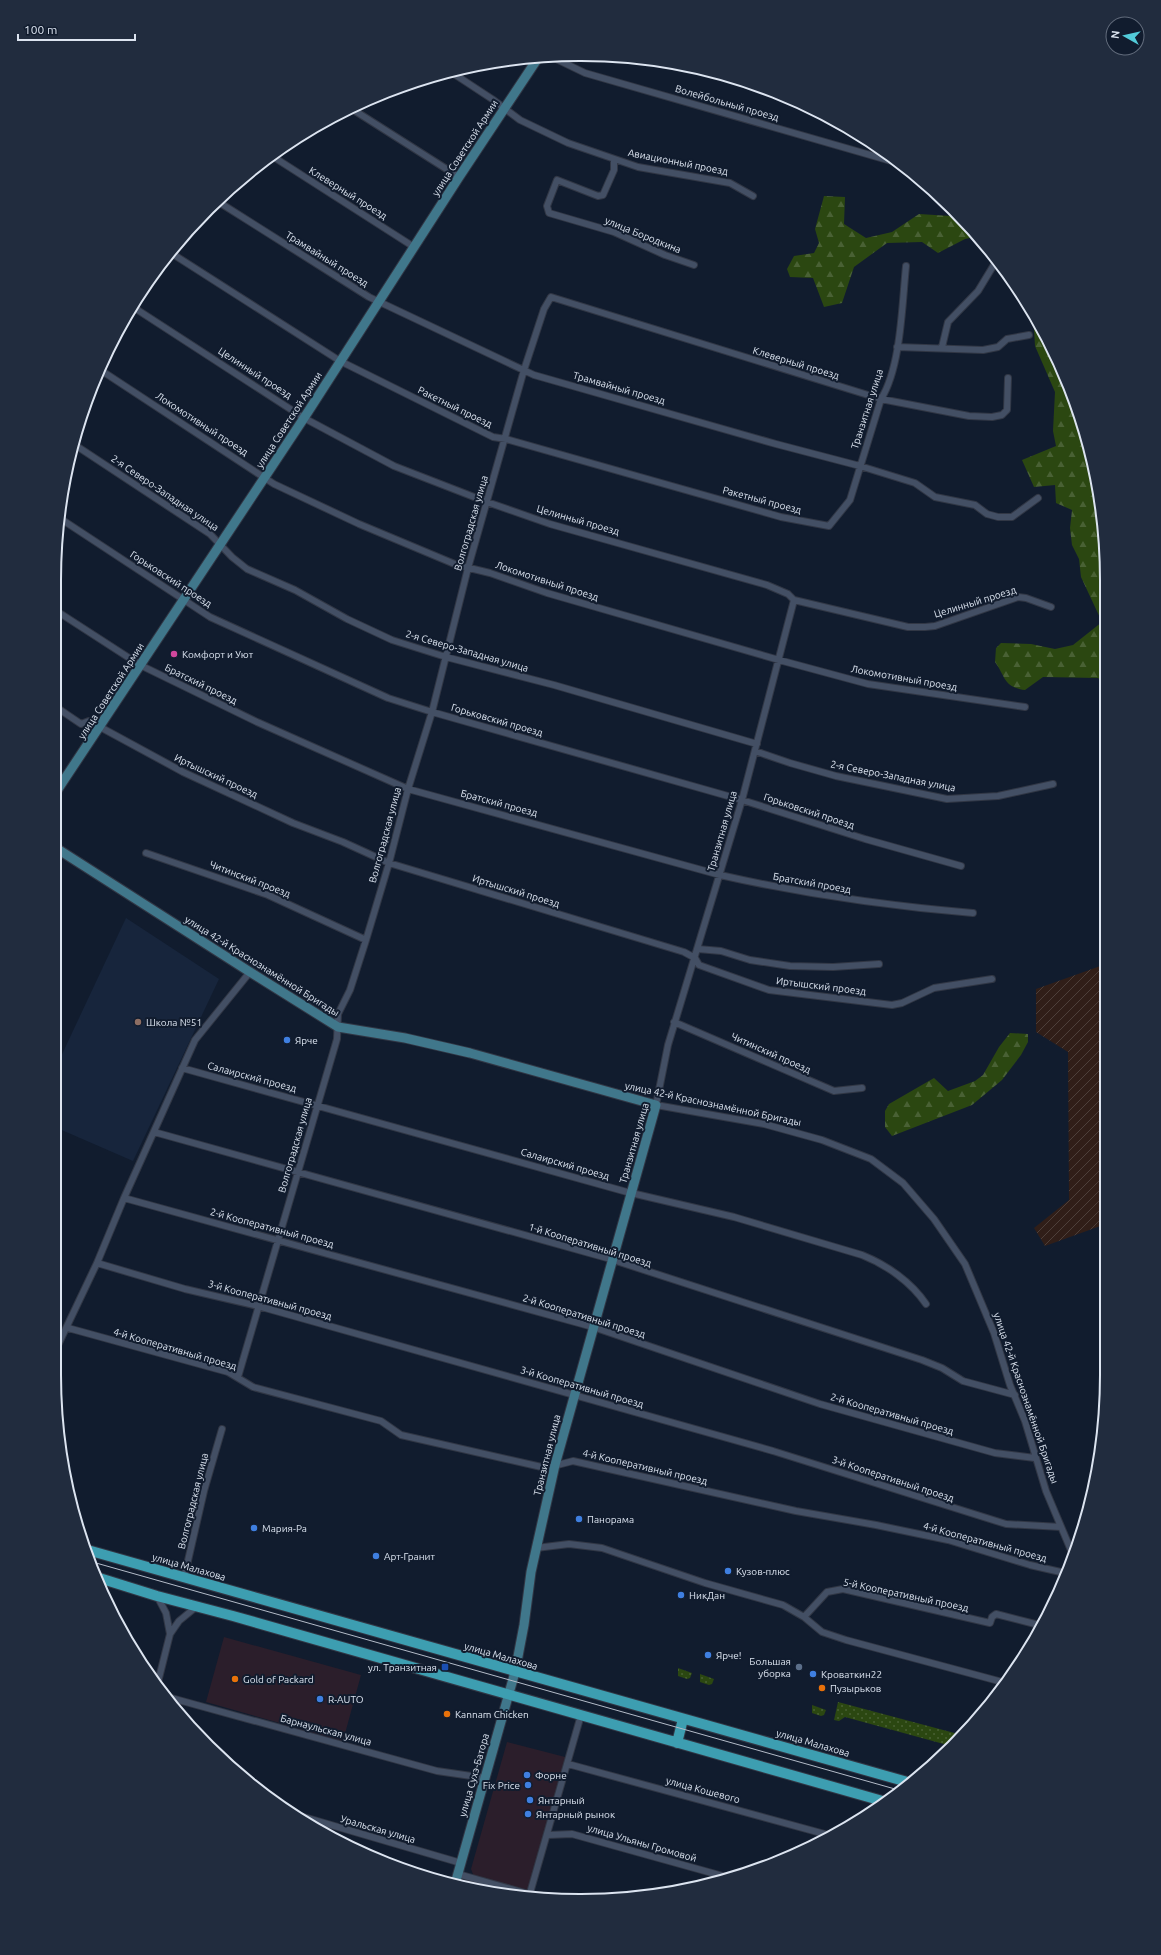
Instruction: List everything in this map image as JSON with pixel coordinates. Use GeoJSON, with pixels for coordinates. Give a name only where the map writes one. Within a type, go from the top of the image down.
{"type":"FeatureCollection","features":[{"type":"Feature","properties":{"kind":"main road","name":"улица Малахова"},"geometry":{"type":"LineString","coordinates":[[93,1552],[683,1720],[904,1781]]}},
{"type":"Feature","properties":{"kind":"main road"},"geometry":{"type":"LineString","coordinates":[[104,1579],[157,1596],[878,1800]]}},
{"type":"Feature","properties":{"kind":"main road"},"geometry":{"type":"LineString","coordinates":[[677,1742],[683,1720]]}},
{"type":"Feature","properties":{"kind":"street","name":"Волейбольный проезд"},"geometry":{"type":"LineString","coordinates":[[561,62],[585,73],[883,159]]}},
{"type":"Feature","properties":{"kind":"street","name":"улица Советской Армии"},"geometry":{"type":"LineString","coordinates":[[61,785],[100,728],[220,542],[304,418],[459,177],[535,63]]}},
{"type":"Feature","properties":{"kind":"street","name":"Авиационный проезд"},"geometry":{"type":"LineString","coordinates":[[457,76],[505,108],[520,120],[568,143],[638,167],[730,182],[753,196]]}},
{"type":"Feature","properties":{"kind":"street"},"geometry":{"type":"LineString","coordinates":[[357,112],[459,177]]}},
{"type":"Feature","properties":{"kind":"street","name":"Клеверный проезд"},"geometry":{"type":"LineString","coordinates":[[277,159],[414,247]]}},
{"type":"Feature","properties":{"kind":"street","name":"улица Бородкина"},"geometry":{"type":"LineString","coordinates":[[614,159],[614,170],[603,195],[598,196],[557,180],[548,206],[550,213],[614,232],[665,255],[694,264]]}},
{"type":"Feature","properties":{"kind":"street","name":"Трамвайный проезд"},"geometry":{"type":"LineString","coordinates":[[222,204],[378,302],[534,375],[776,444],[860,466],[915,483],[935,497],[976,505],[987,514],[998,517],[1012,516],[1038,498]]}},
{"type":"Feature","properties":{"kind":"street","name":"Ракетный проезд"},"geometry":{"type":"LineString","coordinates":[[175,256],[340,361],[493,437],[506,439],[781,517],[829,526]]}},
{"type":"Feature","properties":{"kind":"street"},"geometry":{"type":"LineString","coordinates":[[942,347],[948,322],[978,292],[994,265]]}},
{"type":"Feature","properties":{"kind":"street","name":"Транзитная улица"},"geometry":{"type":"LineString","coordinates":[[829,526],[850,500],[881,399],[888,388],[897,347],[906,266]]}},
{"type":"Feature","properties":{"kind":"street","name":"Клеверный проезд"},"geometry":{"type":"LineString","coordinates":[[551,297],[881,399],[969,416],[992,417],[1002,415],[1007,410],[1008,378]]}},
{"type":"Feature","properties":{"kind":"street","name":"Волгоградская улица"},"geometry":{"type":"LineString","coordinates":[[238,1377],[337,1038],[338,1014],[350,990],[366,940],[389,862],[408,788],[432,712],[468,568],[506,439],[524,370],[544,309],[551,297]]}},
{"type":"Feature","properties":{"kind":"street","name":"Целинный проезд"},"geometry":{"type":"LineString","coordinates":[[138,310],[304,418],[394,466],[487,502],[550,524],[761,583],[788,594],[794,600],[908,627],[935,626],[1018,597],[1026,598],[1051,607]]}},
{"type":"Feature","properties":{"kind":"street"},"geometry":{"type":"LineString","coordinates":[[897,347],[942,347],[984,350],[998,347],[1008,339],[1029,335]]}},
{"type":"Feature","properties":{"kind":"street","name":"Локомотивный проезд"},"geometry":{"type":"LineString","coordinates":[[105,373],[264,478],[359,524],[468,568],[547,593],[868,684],[1025,707]]}},
{"type":"Feature","properties":{"kind":"street","name":"2-я Северо-Западная улица"},"geometry":{"type":"LineString","coordinates":[[79,447],[210,534],[220,542],[232,557],[247,569],[295,590],[392,640],[446,657],[554,685],[757,744]]}},
{"type":"Feature","properties":{"kind":"street","name":"Горьковский проезд"},"geometry":{"type":"LineString","coordinates":[[64,522],[210,617],[388,698],[432,712],[742,800],[865,839],[961,866]]}},
{"type":"Feature","properties":{"kind":"street","name":"Транзитная улица"},"geometry":{"type":"LineString","coordinates":[[515,1672],[536,1548],[555,1465],[656,1105],[674,1022],[698,949],[742,800],[794,600]]}},
{"type":"Feature","properties":{"kind":"street","name":"Братский проезд"},"geometry":{"type":"LineString","coordinates":[[61,614],[140,665],[257,722],[408,788],[720,875],[841,899],[973,913]]}},
{"type":"Feature","properties":{"kind":"street","name":"Иртышский проезд"},"geometry":{"type":"LineString","coordinates":[[61,710],[81,724],[88,722],[183,772],[293,823],[343,842],[389,862],[684,952],[695,958],[699,965],[770,990],[892,1005],[902,1003],[934,988],[992,979]]}},
{"type":"Feature","properties":{"kind":"street","name":"2-я Северо-Западная улица"},"geometry":{"type":"LineString","coordinates":[[755,751],[790,763],[842,777],[947,799],[998,796],[1053,784]]}},
{"type":"Feature","properties":{"kind":"street","name":"улица 42-й Краснознамённой Бригады"},"geometry":{"type":"LineString","coordinates":[[61,851],[338,1027],[405,1038],[470,1053],[656,1105],[764,1124],[822,1140],[871,1159],[899,1179],[934,1219],[965,1264],[994,1333],[1035,1458],[1070,1547]]}},
{"type":"Feature","properties":{"kind":"street","name":"Читинский проезд"},"geometry":{"type":"LineString","coordinates":[[146,853],[268,895],[366,940]]}},
{"type":"Feature","properties":{"kind":"street","name":"Иртышский проезд"},"geometry":{"type":"LineString","coordinates":[[698,949],[721,951],[750,960],[790,966],[833,967],[879,964]]}},
{"type":"Feature","properties":{"kind":"street"},"geometry":{"type":"LineString","coordinates":[[61,1340],[68,1328],[124,1198],[195,1040],[250,972]]}},
{"type":"Feature","properties":{"kind":"street","name":"Читинский проезд"},"geometry":{"type":"LineString","coordinates":[[674,1022],[834,1091],[862,1088]]}},
{"type":"Feature","properties":{"kind":"street","name":"Салаирский проезд"},"geometry":{"type":"LineString","coordinates":[[182,1068],[632,1192],[734,1218],[862,1255],[881,1262],[918,1292],[926,1304]]}},
{"type":"Feature","properties":{"kind":"street","name":"1-й Кооперативный проезд"},"geometry":{"type":"LineString","coordinates":[[154,1132],[298,1171],[612,1261],[922,1360],[942,1368],[963,1381],[1015,1395]]}},
{"type":"Feature","properties":{"kind":"street","name":"2-й Кооперативный проезд"},"geometry":{"type":"LineString","coordinates":[[124,1198],[593,1327],[820,1404],[995,1453],[1035,1458]]}},
{"type":"Feature","properties":{"kind":"street","name":"3-й Кооперативный проезд"},"geometry":{"type":"LineString","coordinates":[[97,1263],[185,1288],[258,1306],[773,1451],[1006,1524],[1061,1527]]}},
{"type":"Feature","properties":{"kind":"street","name":"4-й Кооперативный проезд"},"geometry":{"type":"LineString","coordinates":[[68,1328],[228,1372],[253,1387],[381,1421],[401,1435],[546,1468],[573,1461],[796,1511],[876,1525],[948,1540],[1030,1565],[1060,1572]]}},
{"type":"Feature","properties":{"kind":"street","name":"Волгоградская улица"},"geometry":{"type":"LineString","coordinates":[[184,1578],[204,1491],[222,1429]]}},
{"type":"Feature","properties":{"kind":"street"},"geometry":{"type":"LineString","coordinates":[[536,1548],[570,1544],[602,1548],[705,1583],[783,1605],[804,1616],[822,1632],[846,1640],[1000,1681]]}},
{"type":"Feature","properties":{"kind":"street","name":"5-й Кооперативный проезд"},"geometry":{"type":"LineString","coordinates":[[804,1616],[827,1592],[843,1589],[990,1623],[992,1617],[996,1614],[1035,1624]]}},
{"type":"Feature","properties":{"kind":"street"},"geometry":{"type":"LineString","coordinates":[[157,1596],[166,1613],[170,1634]]}},
{"type":"Feature","properties":{"kind":"street"},"geometry":{"type":"LineString","coordinates":[[159,1678],[170,1634],[180,1621],[196,1607]]}},
{"type":"Feature","properties":{"kind":"street","name":"улица Сухэ-Батора"},"geometry":{"type":"LineString","coordinates":[[457,1879],[515,1672]]}},
{"type":"Feature","properties":{"kind":"street","name":"Барнаульская улица"},"geometry":{"type":"LineString","coordinates":[[175,1699],[438,1770],[485,1778]]}},
{"type":"Feature","properties":{"kind":"street"},"geometry":{"type":"LineString","coordinates":[[532,1892],[581,1715]]}},
{"type":"Feature","properties":{"kind":"street","name":"улица Кошевого"},"geometry":{"type":"LineString","coordinates":[[568,1764],[822,1833]]}},
{"type":"Feature","properties":{"kind":"street","name":"Уральская улица"},"geometry":{"type":"LineString","coordinates":[[315,1820],[461,1863]]}},
{"type":"Feature","properties":{"kind":"street","name":"улица Ульяны Громовой"},"geometry":{"type":"LineString","coordinates":[[548,1835],[572,1834],[719,1875]]}},
{"type":"Feature","properties":{"kind":"street"},"geometry":{"type":"LineString","coordinates":[[458,1874],[518,1890]]}},
{"type":"Feature","properties":{"kind":"shaded area","name":"Школа №51"},"geometry":{"type":"Polygon","coordinates":[[[126,918],[219,979],[133,1161],[61,1130],[61,1056],[126,918]]]}},
{"type":"Feature","properties":{"kind":"shaded area"},"geometry":{"type":"Polygon","coordinates":[[[1100,966],[1100,1226],[1045,1246],[1034,1228],[1069,1200],[1068,1052],[1036,1032],[1036,989],[1100,966]]]}},
{"type":"Feature","properties":{"kind":"shaded area"},"geometry":{"type":"Polygon","coordinates":[[[224,1637],[361,1675],[343,1741],[206,1702],[224,1637]]]}},
{"type":"Feature","properties":{"kind":"shaded area"},"geometry":{"type":"Polygon","coordinates":[[[507,1742],[569,1758],[532,1892],[513,1890],[473,1883],[474,1877],[471,1869],[507,1742]]]}},
{"type":"Feature","properties":{"kind":"green space"},"geometry":{"type":"Polygon","coordinates":[[[824,196],[845,197],[844,224],[866,238],[892,232],[919,214],[951,216],[971,238],[965,239],[938,253],[922,242],[887,243],[854,267],[842,303],[824,307],[813,278],[790,277],[787,269],[794,256],[814,253],[819,243],[815,229],[824,196]]]}},
{"type":"Feature","properties":{"kind":"green space"},"geometry":{"type":"Polygon","coordinates":[[[1034,328],[1060,382],[1072,414],[1090,479],[1096,513],[1099,547],[1100,618],[1081,577],[1079,559],[1072,545],[1070,528],[1072,510],[1056,503],[1055,485],[1034,487],[1022,460],[1056,446],[1053,431],[1055,392],[1035,346],[1034,328]]]}},
{"type":"Feature","properties":{"kind":"green space"},"geometry":{"type":"Polygon","coordinates":[[[1100,624],[1100,680],[1098,678],[1043,677],[1025,690],[1018,689],[1009,684],[995,662],[996,648],[1001,643],[1031,644],[1055,649],[1073,645],[1100,624]]]}},
{"type":"Feature","properties":{"kind":"green space"},"geometry":{"type":"Polygon","coordinates":[[[1010,1033],[1028,1034],[1028,1042],[1021,1055],[1002,1080],[972,1105],[892,1136],[885,1127],[885,1111],[889,1104],[934,1078],[948,1091],[975,1081],[983,1075],[999,1047],[1010,1033]]]}},
{"type":"Feature","properties":{"kind":"green space"},"geometry":{"type":"Polygon","coordinates":[[[678,1668],[692,1673],[690,1678],[687,1679],[678,1676],[678,1668]]]}},
{"type":"Feature","properties":{"kind":"green space"},"geometry":{"type":"Polygon","coordinates":[[[700,1674],[714,1679],[712,1684],[709,1685],[700,1682],[700,1674]]]}},
{"type":"Feature","properties":{"kind":"green space"},"geometry":{"type":"Polygon","coordinates":[[[838,1702],[956,1733],[945,1744],[845,1717],[839,1721],[834,1720],[838,1702]]]}},
{"type":"Feature","properties":{"kind":"green space"},"geometry":{"type":"Polygon","coordinates":[[[812,1705],[826,1710],[824,1715],[821,1716],[812,1713],[812,1705]]]}},
{"type":"Feature","properties":{"kind":"tram line"},"geometry":{"type":"LineString","coordinates":[[97,1563],[894,1789]]}},
{"type":"Feature","properties":{"kind":"place","name":"Комфорт и Уют"},"geometry":{"type":"Point","coordinates":[174,654]}},
{"type":"Feature","properties":{"kind":"place","name":"Школа №51"},"geometry":{"type":"Point","coordinates":[138,1022]}},
{"type":"Feature","properties":{"kind":"place","name":"Ярче"},"geometry":{"type":"Point","coordinates":[287,1040]}},
{"type":"Feature","properties":{"kind":"place","name":"Панорама"},"geometry":{"type":"Point","coordinates":[579,1519]}},
{"type":"Feature","properties":{"kind":"place","name":"Мария-Ра"},"geometry":{"type":"Point","coordinates":[254,1528]}},
{"type":"Feature","properties":{"kind":"place","name":"Арт-Гранит"},"geometry":{"type":"Point","coordinates":[376,1556]}},
{"type":"Feature","properties":{"kind":"place","name":"Кузов-плюс"},"geometry":{"type":"Point","coordinates":[728,1571]}},
{"type":"Feature","properties":{"kind":"place","name":"НикДан"},"geometry":{"type":"Point","coordinates":[681,1595]}},
{"type":"Feature","properties":{"kind":"place","name":"Ярче!"},"geometry":{"type":"Point","coordinates":[708,1655]}},
{"type":"Feature","properties":{"kind":"place","name":"ул. Транзитная"},"geometry":{"type":"Point","coordinates":[445,1667]}},
{"type":"Feature","properties":{"kind":"place","name":"Большая уборка"},"geometry":{"type":"Point","coordinates":[799,1667]}},
{"type":"Feature","properties":{"kind":"place","name":"Кроваткин22"},"geometry":{"type":"Point","coordinates":[813,1674]}},
{"type":"Feature","properties":{"kind":"place","name":"Gold of Packard"},"geometry":{"type":"Point","coordinates":[235,1679]}},
{"type":"Feature","properties":{"kind":"place","name":"Пузырьков"},"geometry":{"type":"Point","coordinates":[822,1688]}},
{"type":"Feature","properties":{"kind":"place","name":"R-AUTO"},"geometry":{"type":"Point","coordinates":[320,1699]}},
{"type":"Feature","properties":{"kind":"place","name":"Kannam Chicken"},"geometry":{"type":"Point","coordinates":[447,1714]}},
{"type":"Feature","properties":{"kind":"place","name":"Форне"},"geometry":{"type":"Point","coordinates":[527,1775]}},
{"type":"Feature","properties":{"kind":"place","name":"Fix Price"},"geometry":{"type":"Point","coordinates":[528,1785]}},
{"type":"Feature","properties":{"kind":"place","name":"Янтарный"},"geometry":{"type":"Point","coordinates":[530,1800]}},
{"type":"Feature","properties":{"kind":"place","name":"Янтарный рынок"},"geometry":{"type":"Point","coordinates":[528,1814]}}]}
